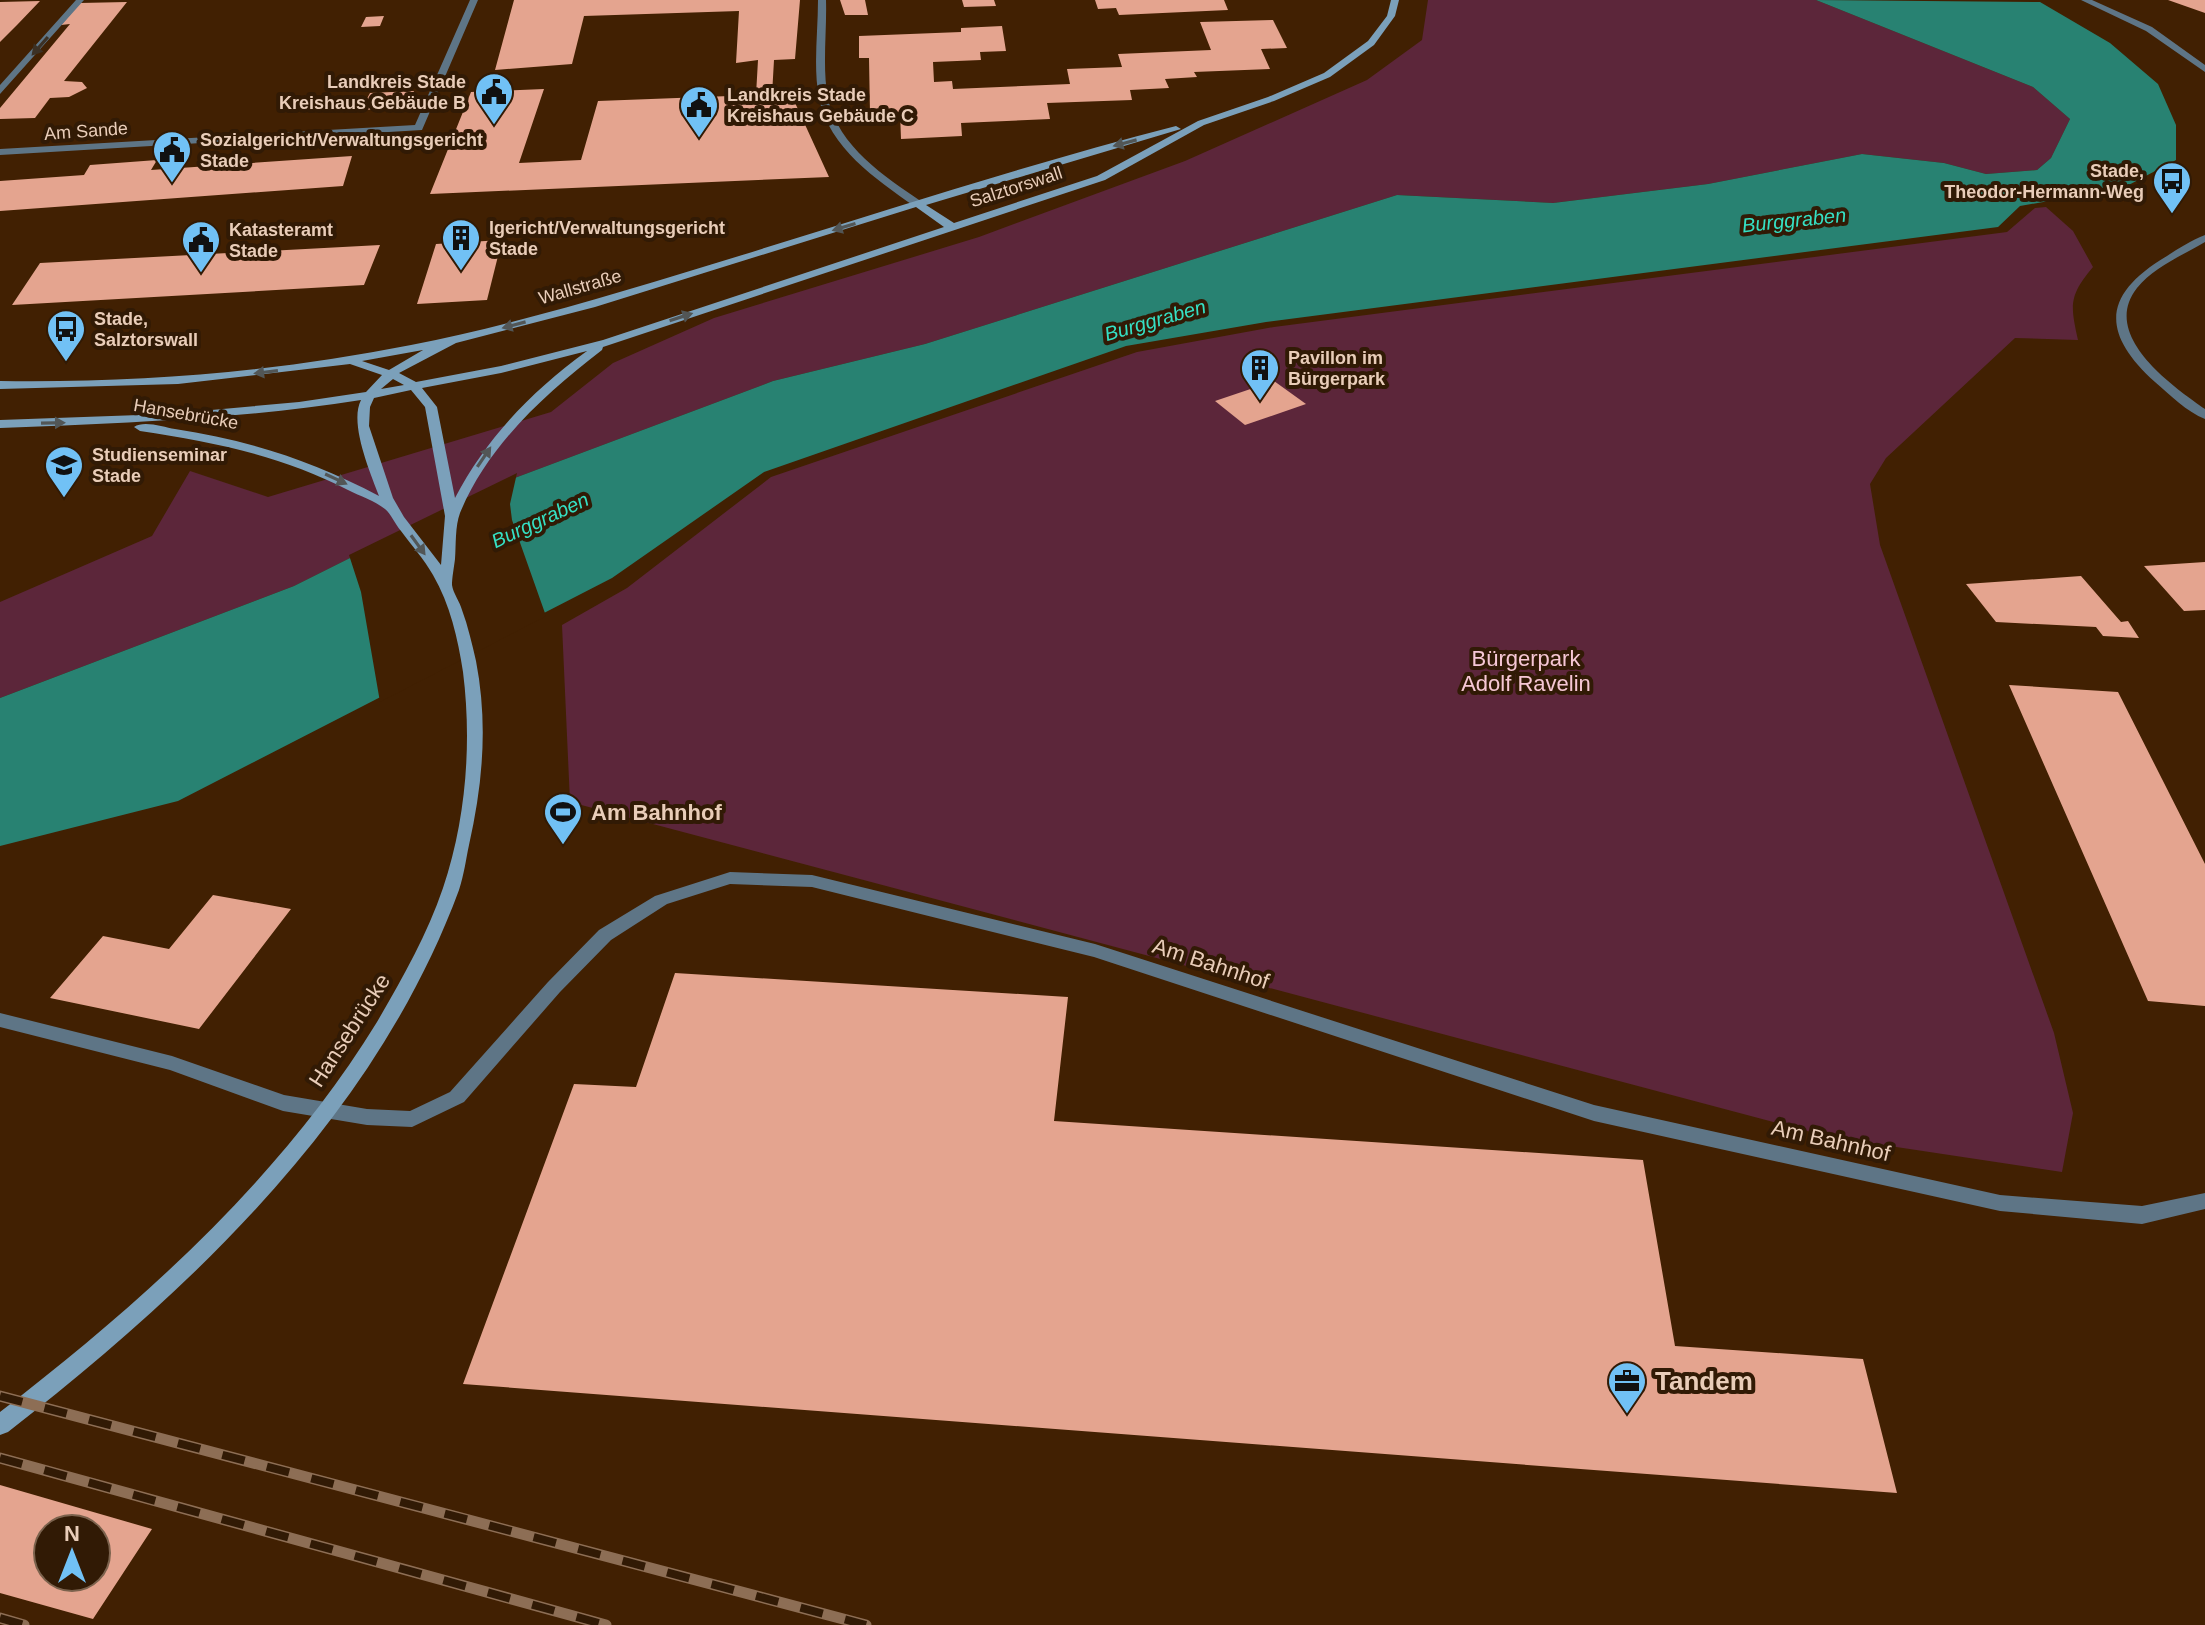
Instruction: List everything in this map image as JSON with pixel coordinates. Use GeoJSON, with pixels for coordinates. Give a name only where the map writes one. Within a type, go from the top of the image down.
{"type":"FeatureCollection","features":[{"type":"Feature","properties":{"kind":"main road","name":"Salztorswall"},"geometry":{"type":"LineString","coordinates":[[607,342],[1101,178],[1201,123],[1308,84],[1346,63],[1381,31],[1391,16],[1395,0]]}},
{"type":"Feature","properties":{"kind":"main road","name":"Wallstraße"},"geometry":{"type":"LineString","coordinates":[[0,385],[151,383],[343,362],[452,340],[585,305],[1081,154],[1201,123]]}},
{"type":"Feature","properties":{"kind":"main road"},"geometry":{"type":"LineString","coordinates":[[918,204],[952,227]]}},
{"type":"Feature","properties":{"kind":"main road"},"geometry":{"type":"LineString","coordinates":[[370,395],[392,373],[452,340]]}},
{"type":"Feature","properties":{"kind":"main road"},"geometry":{"type":"LineString","coordinates":[[0,424],[106,422],[241,412],[370,395],[607,342]]}},
{"type":"Feature","properties":{"kind":"main road","name":"Hansebrücke"},"geometry":{"type":"LineString","coordinates":[[452,516],[474,472],[500,434],[542,389],[607,342]]}},
{"type":"Feature","properties":{"kind":"main road","name":"Hansebrücke"},"geometry":{"type":"LineString","coordinates":[[0,1425],[120,1330],[260,1189],[354,1074],[413,975],[456,881],[465,843],[474,774],[476,718],[470,675],[446,584],[452,516],[435,424],[428,402],[414,386],[392,373],[343,362]]}},
{"type":"Feature","properties":{"kind":"main road","name":"Hansebrücke"},"geometry":{"type":"LineString","coordinates":[[370,395],[362,416],[390,507],[446,584]]}},
{"type":"Feature","properties":{"kind":"main road","name":"Hansebrücke"},"geometry":{"type":"LineString","coordinates":[[106,422],[190,435],[281,456],[326,474],[390,507]]}},
{"type":"Feature","properties":{"kind":"street"},"geometry":{"type":"LineString","coordinates":[[0,91],[80,0]]}},
{"type":"Feature","properties":{"kind":"street","name":"Am Sande"},"geometry":{"type":"LineString","coordinates":[[0,152],[419,128],[474,0]]}},
{"type":"Feature","properties":{"kind":"street"},"geometry":{"type":"LineString","coordinates":[[822,0],[824,98],[829,114],[848,147],[879,176],[918,204]]}},
{"type":"Feature","properties":{"kind":"street"},"geometry":{"type":"LineString","coordinates":[[2085,0],[2149,29],[2205,69]]}},
{"type":"Feature","properties":{"kind":"street"},"geometry":{"type":"LineString","coordinates":[[2205,238],[2142,278],[2128,292],[2121,314],[2126,339],[2160,383],[2205,415]]}},
{"type":"Feature","properties":{"kind":"street","name":"Am Bahnhof"},"geometry":{"type":"LineString","coordinates":[[0,1020],[172,1063],[283,1103],[367,1117],[412,1119],[457,1097],[554,987],[605,935],[661,900],[730,878],[812,881],[1095,951],[1594,1113],[2000,1203],[2142,1215],[2205,1201]]}},
{"type":"Feature","properties":{"kind":"green space"},"geometry":{"type":"Polygon","coordinates":[[[1428,0],[1816,0],[2033,87],[2070,119],[2051,158],[2037,170],[1986,174],[1944,163],[1862,154],[1708,184],[1553,203],[1397,195],[925,344],[773,381],[496,485],[294,586],[0,698],[0,602],[152,536],[190,471],[268,497],[551,412],[613,363],[714,318],[979,237],[1185,161],[1367,80],[1422,40],[1428,0]]]}},
{"type":"Feature","properties":{"kind":"green space","name":"Bürgerpark Adolf Ravelin"},"geometry":{"type":"Polygon","coordinates":[[[2046,207],[2073,231],[2093,267],[2079,286],[2074,301],[2078,340],[2015,338],[1886,458],[1870,484],[1880,545],[2054,1033],[2073,1113],[2062,1172],[1830,1137],[570,802],[562,625],[627,588],[771,477],[1137,352],[1274,327],[2007,232],[2035,208],[2046,207]]]}},
{"type":"Feature","properties":{"kind":"water","name":"Burggraben"},"geometry":{"type":"Polygon","coordinates":[[[1816,0],[2040,2],[2110,43],[2158,84],[2176,125],[2176,160],[2123,188],[2020,206],[1998,227],[1266,322],[1126,346],[764,472],[612,578],[178,801],[0,846],[0,698],[294,586],[496,485],[773,381],[925,344],[1397,195],[1553,203],[1708,184],[1862,154],[1944,163],[1986,174],[2037,170],[2051,158],[2070,119],[2033,87],[1816,0]]]}},
{"type":"Feature","properties":{"kind":"pier"},"geometry":{"type":"Polygon","coordinates":[[[517,473],[510,504],[512,520],[546,616],[380,702],[361,592],[349,555],[517,473]]]}},
{"type":"Feature","properties":{"kind":"building"},"geometry":{"type":"Polygon","coordinates":[[[514,0],[800,0],[795,59],[774,60],[772,95],[791,94],[829,177],[430,194],[471,92],[544,89],[519,163],[581,160],[598,101],[756,95],[758,60],[736,63],[739,11],[584,16],[572,64],[495,70],[514,0]]]}},
{"type":"Feature","properties":{"kind":"building"},"geometry":{"type":"Polygon","coordinates":[[[840,0],[865,0],[868,15],[845,15],[840,0]]]}},
{"type":"Feature","properties":{"kind":"building"},"geometry":{"type":"Polygon","coordinates":[[[962,0],[994,0],[996,6],[964,7],[962,0]]]}},
{"type":"Feature","properties":{"kind":"building"},"geometry":{"type":"Polygon","coordinates":[[[1095,0],[1224,0],[1228,10],[1119,15],[1116,8],[1098,9],[1095,0]]]}},
{"type":"Feature","properties":{"kind":"building"},"geometry":{"type":"Polygon","coordinates":[[[2168,0],[2205,0],[2205,13],[2168,0]]]}},
{"type":"Feature","properties":{"kind":"building"},"geometry":{"type":"Polygon","coordinates":[[[40,1],[17,25],[0,42],[0,2],[40,1]]]}},
{"type":"Feature","properties":{"kind":"building"},"geometry":{"type":"Polygon","coordinates":[[[127,2],[64,81],[82,82],[87,88],[69,97],[50,98],[35,118],[0,119],[0,108],[70,24],[61,25],[80,3],[127,2]]]}},
{"type":"Feature","properties":{"kind":"building"},"geometry":{"type":"Polygon","coordinates":[[[384,16],[380,26],[361,27],[366,17],[384,16]]]}},
{"type":"Feature","properties":{"kind":"building"},"geometry":{"type":"Polygon","coordinates":[[[1273,20],[1287,48],[1261,49],[1270,69],[1194,72],[1197,77],[1165,79],[1169,88],[1130,90],[1132,100],[1047,103],[1050,119],[961,123],[962,136],[901,139],[900,112],[870,114],[869,58],[859,58],[859,36],[961,32],[961,28],[1002,26],[1006,51],[980,52],[981,60],[933,62],[934,82],[952,81],[953,89],[1070,84],[1067,69],[1122,67],[1118,54],[1211,50],[1200,22],[1273,20]]]}},
{"type":"Feature","properties":{"kind":"building"},"geometry":{"type":"Polygon","coordinates":[[[414,91],[406,108],[361,110],[370,93],[414,91]]]}},
{"type":"Feature","properties":{"kind":"building","name":"Sozialgericht/Verwaltungsgericht Stade"},"geometry":{"type":"Polygon","coordinates":[[[352,156],[343,186],[0,211],[0,181],[84,175],[90,165],[157,160],[151,170],[352,156]]]}},
{"type":"Feature","properties":{"kind":"building","name":"lgericht/Verwaltungsgericht Stade"},"geometry":{"type":"Polygon","coordinates":[[[502,240],[487,300],[417,304],[436,244],[502,240]]]}},
{"type":"Feature","properties":{"kind":"building","name":"Katasteramt Stade"},"geometry":{"type":"Polygon","coordinates":[[[380,245],[364,285],[12,305],[40,263],[380,245]]]}},
{"type":"Feature","properties":{"kind":"building","name":"Pavillon im Bürgerpark"},"geometry":{"type":"Polygon","coordinates":[[[1274,381],[1306,404],[1245,425],[1215,401],[1274,381]]]}},
{"type":"Feature","properties":{"kind":"building"},"geometry":{"type":"Polygon","coordinates":[[[2205,562],[2205,610],[2184,611],[2144,566],[2205,562]]]}},
{"type":"Feature","properties":{"kind":"building"},"geometry":{"type":"Polygon","coordinates":[[[2081,576],[2121,622],[2128,621],[2139,638],[2103,636],[2096,627],[1996,622],[1966,584],[2081,576]]]}},
{"type":"Feature","properties":{"kind":"building"},"geometry":{"type":"Polygon","coordinates":[[[2009,685],[2118,692],[2205,864],[2205,1006],[2148,1001],[2009,685]]]}},
{"type":"Feature","properties":{"kind":"building"},"geometry":{"type":"Polygon","coordinates":[[[213,895],[291,909],[199,1029],[50,998],[103,936],[169,949],[213,895]]]}},
{"type":"Feature","properties":{"kind":"building"},"geometry":{"type":"Polygon","coordinates":[[[675,973],[1068,997],[1054,1121],[1643,1160],[1675,1346],[1863,1359],[1897,1493],[463,1384],[574,1084],[636,1087],[675,973]]]}},
{"type":"Feature","properties":{"kind":"building"},"geometry":{"type":"Polygon","coordinates":[[[0,1485],[97,1513],[32,1513],[32,1593],[110,1593],[93,1619],[0,1593],[0,1485]]]}},
{"type":"Feature","properties":{"kind":"building"},"geometry":{"type":"Polygon","coordinates":[[[112,1517],[152,1529],[112,1590],[112,1517]]]}},
{"type":"Feature","properties":{"kind":"railway"},"geometry":{"type":"LineString","coordinates":[[0,1396],[866,1625]]}},
{"type":"Feature","properties":{"kind":"railway"},"geometry":{"type":"LineString","coordinates":[[0,1458],[606,1625]]}},
{"type":"Feature","properties":{"kind":"railway"},"geometry":{"type":"LineString","coordinates":[[0,1618],[24,1625]]}},
{"type":"Feature","properties":{"kind":"place","name":"Landkreis Stade Kreishaus Gebäude B"},"geometry":{"type":"Point","coordinates":[494,126]}},
{"type":"Feature","properties":{"kind":"place","name":"Landkreis Stade Kreishaus Gebäude C"},"geometry":{"type":"Point","coordinates":[699,139]}},
{"type":"Feature","properties":{"kind":"place","name":"Sozialgericht/Verwaltungsgericht Stade"},"geometry":{"type":"Point","coordinates":[172,184]}},
{"type":"Feature","properties":{"kind":"place","name":"Stade, Theodor-Hermann-Weg"},"geometry":{"type":"Point","coordinates":[2172,215]}},
{"type":"Feature","properties":{"kind":"place","name":"lgericht/Verwaltungsgericht Stade"},"geometry":{"type":"Point","coordinates":[461,272]}},
{"type":"Feature","properties":{"kind":"place","name":"Katasteramt Stade"},"geometry":{"type":"Point","coordinates":[201,274]}},
{"type":"Feature","properties":{"kind":"place","name":"Stade, Salztorswall"},"geometry":{"type":"Point","coordinates":[66,363]}},
{"type":"Feature","properties":{"kind":"place","name":"Pavillon im Bürgerpark"},"geometry":{"type":"Point","coordinates":[1260,402]}},
{"type":"Feature","properties":{"kind":"place","name":"Studienseminar Stade"},"geometry":{"type":"Point","coordinates":[64,499]}},
{"type":"Feature","properties":{"kind":"place","name":"Am Bahnhof"},"geometry":{"type":"Point","coordinates":[563,846]}},
{"type":"Feature","properties":{"kind":"place","name":"Tandem"},"geometry":{"type":"Point","coordinates":[1627,1415]}}]}
